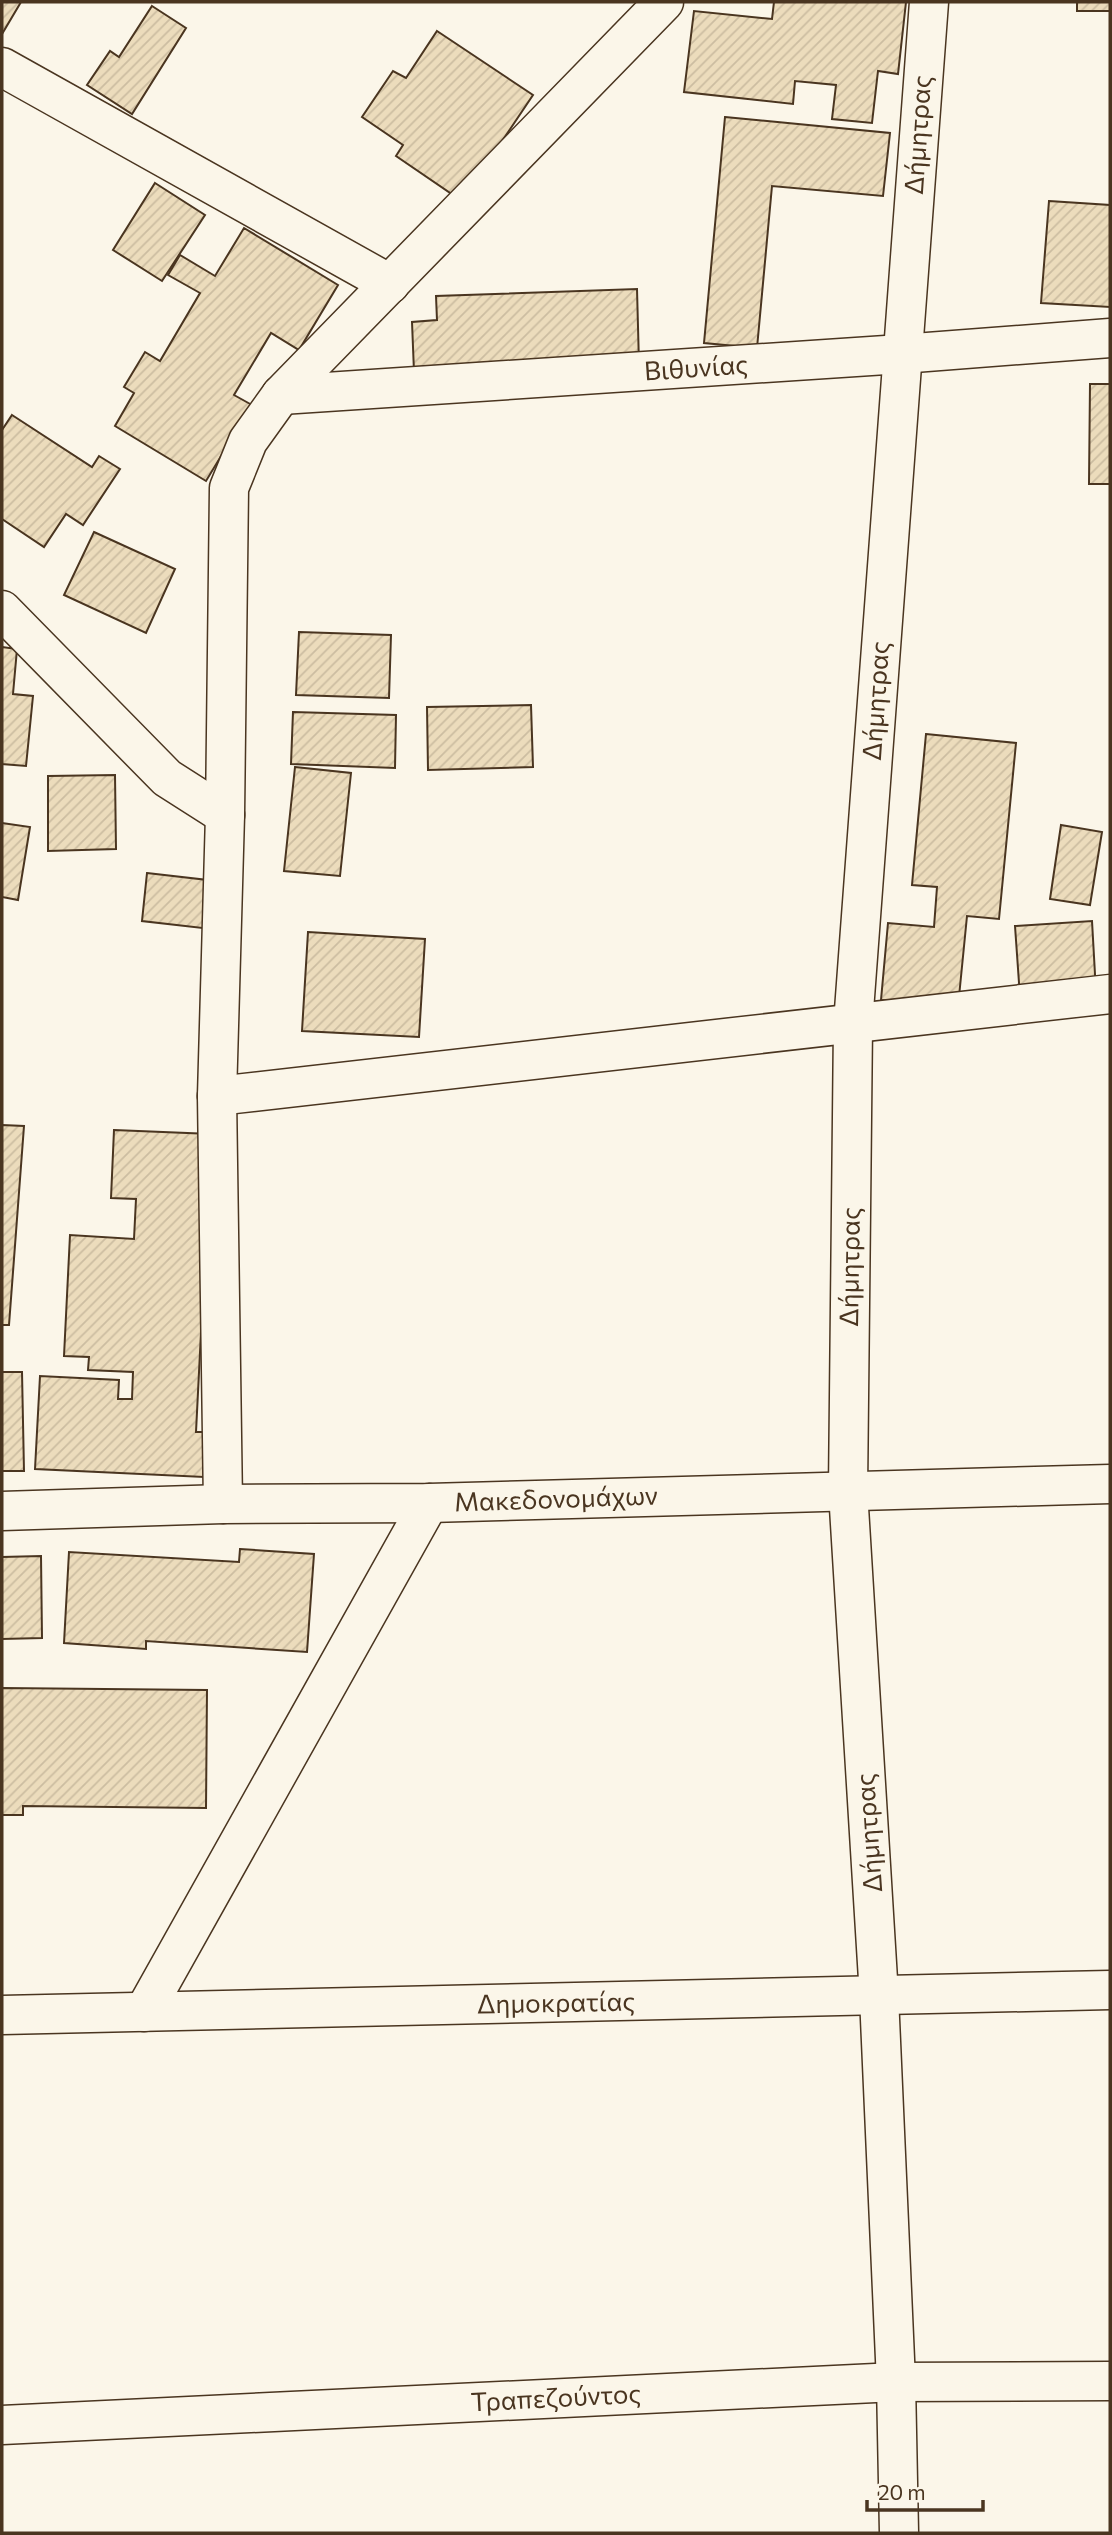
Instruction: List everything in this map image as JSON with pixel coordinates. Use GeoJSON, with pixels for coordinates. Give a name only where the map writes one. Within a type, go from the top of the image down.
{"type":"FeatureCollection","features":[{"type":"Feature","properties":{"kind":"street"},"geometry":{"type":"LineString","coordinates":[[223,1504],[217,1096],[225,815],[229,488],[248,441],[281,395],[664,2]]}},
{"type":"Feature","properties":{"kind":"street","name":"Δήμητρας"},"geometry":{"type":"LineString","coordinates":[[899,2533],[896,2382],[879,1996],[848,1491],[853,1024],[929,2]]}},
{"type":"Feature","properties":{"kind":"street"},"geometry":{"type":"LineString","coordinates":[[2,67],[390,284]]}},
{"type":"Feature","properties":{"kind":"street","name":"Βιθυνίας"},"geometry":{"type":"LineString","coordinates":[[281,395],[1110,338]]}},
{"type":"Feature","properties":{"kind":"street"},"geometry":{"type":"LineString","coordinates":[[2,610],[167,778],[225,815]]}},
{"type":"Feature","properties":{"kind":"street"},"geometry":{"type":"LineString","coordinates":[[217,1096],[1110,994]]}},
{"type":"Feature","properties":{"kind":"street","name":"Μακεδονομάχων"},"geometry":{"type":"LineString","coordinates":[[2,1511],[223,1504],[429,1503],[1110,1484]]}},
{"type":"Feature","properties":{"kind":"street"},"geometry":{"type":"LineString","coordinates":[[145,2012],[429,1503]]}},
{"type":"Feature","properties":{"kind":"street","name":"Δημοκρατίας"},"geometry":{"type":"LineString","coordinates":[[2,2015],[1110,1990]]}},
{"type":"Feature","properties":{"kind":"street","name":"Τραπεζούντος"},"geometry":{"type":"LineString","coordinates":[[2,2425],[896,2382],[1110,2381]]}},
{"type":"Feature","properties":{"kind":"building"},"geometry":{"type":"Polygon","coordinates":[[[2,2],[21,2],[2,34],[2,2]]]}},
{"type":"Feature","properties":{"kind":"building"},"geometry":{"type":"Polygon","coordinates":[[[774,2],[906,2],[898,74],[878,71],[872,123],[832,119],[836,85],[795,81],[793,104],[684,92],[694,11],[772,19],[774,2]]]}},
{"type":"Feature","properties":{"kind":"building"},"geometry":{"type":"Polygon","coordinates":[[[1077,2],[1110,2],[1110,11],[1077,11],[1077,2]]]}},
{"type":"Feature","properties":{"kind":"building"},"geometry":{"type":"Polygon","coordinates":[[[152,6],[186,28],[132,114],[87,85],[110,51],[119,57],[152,6]]]}},
{"type":"Feature","properties":{"kind":"building"},"geometry":{"type":"Polygon","coordinates":[[[437,31],[533,95],[462,201],[396,156],[403,145],[362,117],[393,71],[406,78],[437,31]]]}},
{"type":"Feature","properties":{"kind":"building"},"geometry":{"type":"Polygon","coordinates":[[[725,117],[890,133],[883,196],[772,186],[757,348],[704,343],[725,117]]]}},
{"type":"Feature","properties":{"kind":"building"},"geometry":{"type":"Polygon","coordinates":[[[155,183],[205,215],[162,281],[113,250],[155,183]]]}},
{"type":"Feature","properties":{"kind":"building"},"geometry":{"type":"Polygon","coordinates":[[[1049,201],[1110,205],[1110,307],[1041,303],[1049,201]]]}},
{"type":"Feature","properties":{"kind":"building"},"geometry":{"type":"Polygon","coordinates":[[[244,228],[338,285],[299,350],[271,333],[234,395],[252,405],[206,481],[115,426],[134,393],[124,387],[145,352],[160,361],[200,293],[168,275],[180,255],[215,276],[244,228]]]}},
{"type":"Feature","properties":{"kind":"building"},"geometry":{"type":"Polygon","coordinates":[[[637,289],[639,364],[414,372],[412,322],[437,320],[436,296],[637,289]]]}},
{"type":"Feature","properties":{"kind":"building"},"geometry":{"type":"Polygon","coordinates":[[[1090,384],[1110,384],[1110,484],[1089,484],[1090,384]]]}},
{"type":"Feature","properties":{"kind":"building"},"geometry":{"type":"Polygon","coordinates":[[[12,415],[92,467],[99,456],[120,469],[83,525],[66,514],[44,547],[2,519],[2,430],[12,415]]]}},
{"type":"Feature","properties":{"kind":"building"},"geometry":{"type":"Polygon","coordinates":[[[94,532],[175,569],[146,633],[64,595],[94,532]]]}},
{"type":"Feature","properties":{"kind":"building"},"geometry":{"type":"Polygon","coordinates":[[[299,632],[391,635],[389,698],[296,695],[299,632]]]}},
{"type":"Feature","properties":{"kind":"building"},"geometry":{"type":"Polygon","coordinates":[[[2,647],[17,649],[13,694],[33,696],[26,766],[2,764],[2,647]]]}},
{"type":"Feature","properties":{"kind":"building"},"geometry":{"type":"Polygon","coordinates":[[[531,705],[533,767],[428,770],[427,707],[531,705]]]}},
{"type":"Feature","properties":{"kind":"building"},"geometry":{"type":"Polygon","coordinates":[[[293,712],[396,715],[395,768],[291,764],[293,712]]]}},
{"type":"Feature","properties":{"kind":"building"},"geometry":{"type":"Polygon","coordinates":[[[926,734],[1016,743],[999,919],[967,916],[958,1007],[881,1000],[888,923],[934,927],[937,887],[912,885],[926,734]]]}},
{"type":"Feature","properties":{"kind":"building"},"geometry":{"type":"Polygon","coordinates":[[[295,767],[351,773],[340,876],[284,871],[295,767]]]}},
{"type":"Feature","properties":{"kind":"building"},"geometry":{"type":"Polygon","coordinates":[[[115,775],[116,849],[48,851],[48,776],[115,775]]]}},
{"type":"Feature","properties":{"kind":"building"},"geometry":{"type":"Polygon","coordinates":[[[2,823],[30,827],[18,900],[2,897],[2,823]]]}},
{"type":"Feature","properties":{"kind":"building"},"geometry":{"type":"Polygon","coordinates":[[[1061,825],[1102,832],[1090,905],[1050,899],[1061,825]]]}},
{"type":"Feature","properties":{"kind":"building"},"geometry":{"type":"Polygon","coordinates":[[[147,873],[216,881],[211,929],[142,921],[147,873]]]}},
{"type":"Feature","properties":{"kind":"building"},"geometry":{"type":"Polygon","coordinates":[[[1092,921],[1096,992],[1020,997],[1015,926],[1092,921]]]}},
{"type":"Feature","properties":{"kind":"building"},"geometry":{"type":"Polygon","coordinates":[[[308,932],[425,939],[419,1037],[302,1031],[308,932]]]}},
{"type":"Feature","properties":{"kind":"building"},"geometry":{"type":"Polygon","coordinates":[[[2,1125],[24,1126],[9,1325],[2,1325],[2,1125]]]}},
{"type":"Feature","properties":{"kind":"building"},"geometry":{"type":"Polygon","coordinates":[[[114,1130],[211,1134],[196,1432],[206,1432],[204,1477],[35,1469],[40,1376],[119,1380],[118,1399],[132,1399],[133,1372],[88,1370],[89,1357],[64,1356],[70,1235],[134,1239],[136,1199],[111,1198],[114,1130]]]}},
{"type":"Feature","properties":{"kind":"building"},"geometry":{"type":"Polygon","coordinates":[[[2,1372],[22,1372],[24,1471],[2,1471],[2,1372]]]}},
{"type":"Feature","properties":{"kind":"building"},"geometry":{"type":"Polygon","coordinates":[[[240,1549],[314,1554],[307,1652],[146,1641],[146,1649],[64,1643],[69,1552],[239,1562],[240,1549]]]}},
{"type":"Feature","properties":{"kind":"building"},"geometry":{"type":"Polygon","coordinates":[[[41,1556],[42,1638],[2,1639],[2,1557],[41,1556]]]}},
{"type":"Feature","properties":{"kind":"building"},"geometry":{"type":"Polygon","coordinates":[[[2,1688],[207,1690],[206,1808],[23,1806],[23,1815],[2,1815],[2,1688]]]}}]}
